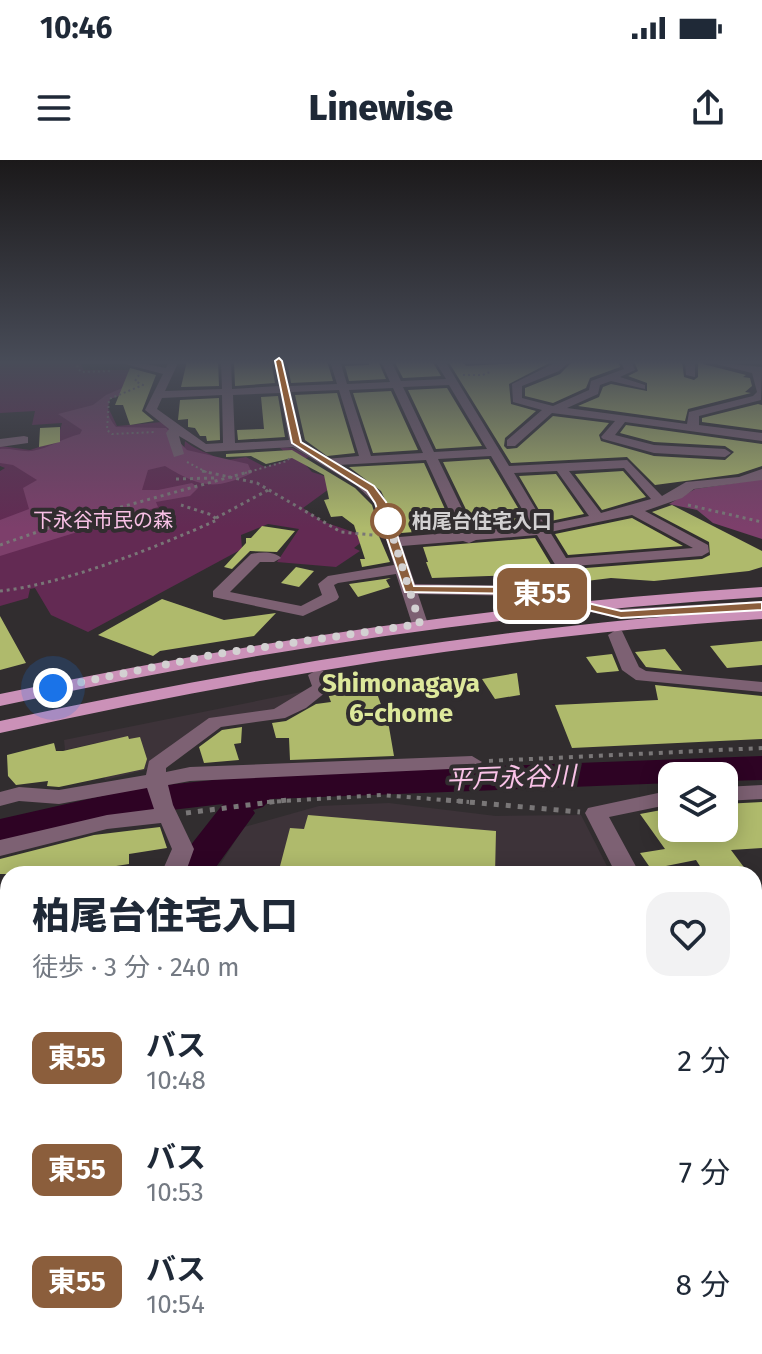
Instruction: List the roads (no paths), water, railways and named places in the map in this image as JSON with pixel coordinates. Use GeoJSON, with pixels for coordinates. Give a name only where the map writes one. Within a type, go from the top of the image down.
{"type":"FeatureCollection","features":[{"type":"Feature","properties":{"kind":"main road"},"geometry":{"type":"LineString","coordinates":[[0,700],[217,654],[420,624],[631,600],[762,592]]}},
{"type":"Feature","properties":{"kind":"main road"},"geometry":{"type":"LineString","coordinates":[[0,711],[179,673],[382,640],[593,615],[762,604]]}},
{"type":"Feature","properties":{"kind":"main road"},"geometry":{"type":"LineString","coordinates":[[0,727],[186,687],[333,660],[537,631],[762,614]]}},
{"type":"Feature","properties":{"kind":"main road"},"geometry":{"type":"LineString","coordinates":[[0,738],[317,675],[462,652],[616,635],[762,624]]}},
{"type":"Feature","properties":{"kind":"street"},"geometry":{"type":"LineString","coordinates":[[162,417],[200,447],[296,443],[370,488],[381,502],[420,624]]}},
{"type":"Feature","properties":{"kind":"street"},"geometry":{"type":"LineString","coordinates":[[228,417],[229,447]]}},
{"type":"Feature","properties":{"kind":"street"},"geometry":{"type":"LineString","coordinates":[[290,417],[296,443]]}},
{"type":"Feature","properties":{"kind":"street"},"geometry":{"type":"LineString","coordinates":[[353,417],[366,458]]}},
{"type":"Feature","properties":{"kind":"street"},"geometry":{"type":"LineString","coordinates":[[412,417],[469,539]]}},
{"type":"Feature","properties":{"kind":"street"},"geometry":{"type":"LineString","coordinates":[[476,417],[503,456],[561,563],[568,565],[702,552],[703,548],[634,510]]}},
{"type":"Feature","properties":{"kind":"street"},"geometry":{"type":"LineString","coordinates":[[503,456],[545,417]]}},
{"type":"Feature","properties":{"kind":"street"},"geometry":{"type":"LineString","coordinates":[[613,417],[762,437]]}},
{"type":"Feature","properties":{"kind":"street"},"geometry":{"type":"LineString","coordinates":[[693,417],[693,426]]}},
{"type":"Feature","properties":{"kind":"street"},"geometry":{"type":"LineString","coordinates":[[623,418],[607,437],[654,449],[725,453]]}},
{"type":"Feature","properties":{"kind":"street"},"geometry":{"type":"LineString","coordinates":[[176,426],[172,433],[178,454]]}},
{"type":"Feature","properties":{"kind":"street"},"geometry":{"type":"LineString","coordinates":[[0,443],[24,440]]}},
{"type":"Feature","properties":{"kind":"street"},"geometry":{"type":"LineString","coordinates":[[327,462],[430,455],[503,456],[560,467],[627,464],[659,500]]}},
{"type":"Feature","properties":{"kind":"street"},"geometry":{"type":"LineString","coordinates":[[560,467],[598,519]]}},
{"type":"Feature","properties":{"kind":"street"},"geometry":{"type":"LineString","coordinates":[[395,542],[469,539],[541,530],[634,510],[677,495],[691,485],[739,481],[762,473]]}},
{"type":"Feature","properties":{"kind":"street"},"geometry":{"type":"LineString","coordinates":[[274,558],[256,557],[219,594],[303,611],[331,597],[326,584],[333,579],[403,568]]}},
{"type":"Feature","properties":{"kind":"street"},"geometry":{"type":"LineString","coordinates":[[409,589],[521,591],[629,615],[762,604]]}},
{"type":"Feature","properties":{"kind":"street"},"geometry":{"type":"LineString","coordinates":[[616,635],[631,670],[642,676],[762,687]]}},
{"type":"Feature","properties":{"kind":"street"},"geometry":{"type":"LineString","coordinates":[[180,866],[183,844],[166,812],[156,780],[156,766],[216,722],[278,714],[299,704],[322,688],[317,675]]}},
{"type":"Feature","properties":{"kind":"street"},"geometry":{"type":"LineString","coordinates":[[0,781],[10,797],[59,797],[190,774],[472,762]]}},
{"type":"Feature","properties":{"kind":"street"},"geometry":{"type":"LineString","coordinates":[[738,793],[762,792]]}},
{"type":"Feature","properties":{"kind":"street"},"geometry":{"type":"LineString","coordinates":[[624,866],[596,813],[658,800]]}},
{"type":"Feature","properties":{"kind":"street"},"geometry":{"type":"LineString","coordinates":[[0,848],[107,822],[166,812]]}},
{"type":"Feature","properties":{"kind":"waterway","name":"平戸永谷川"},"geometry":{"type":"LineString","coordinates":[[261,787],[762,768]]}},
{"type":"Feature","properties":{"kind":"waterway","name":"平戸永谷川"},"geometry":{"type":"LineString","coordinates":[[0,833],[137,801],[261,787]]}},
{"type":"Feature","properties":{"kind":"waterway","name":"平戸永谷川"},"geometry":{"type":"LineString","coordinates":[[250,798],[261,787]]}},
{"type":"Feature","properties":{"kind":"waterway","name":"平戸永谷川"},"geometry":{"type":"LineString","coordinates":[[195,866],[236,813]]}},
{"type":"Feature","properties":{"kind":"place","name":"柏尾台住宅入口"},"geometry":{"type":"Point","coordinates":[388,521]}},
{"type":"Feature","properties":{"kind":"district","name":"Shimonagaya 6-chome"},"geometry":{"type":"Point","coordinates":[401,698]}},
{"type":"Feature","properties":{"kind":"park label","name":"下永谷市民の森"},"geometry":{"type":"Point","coordinates":[103,520]}}]}
